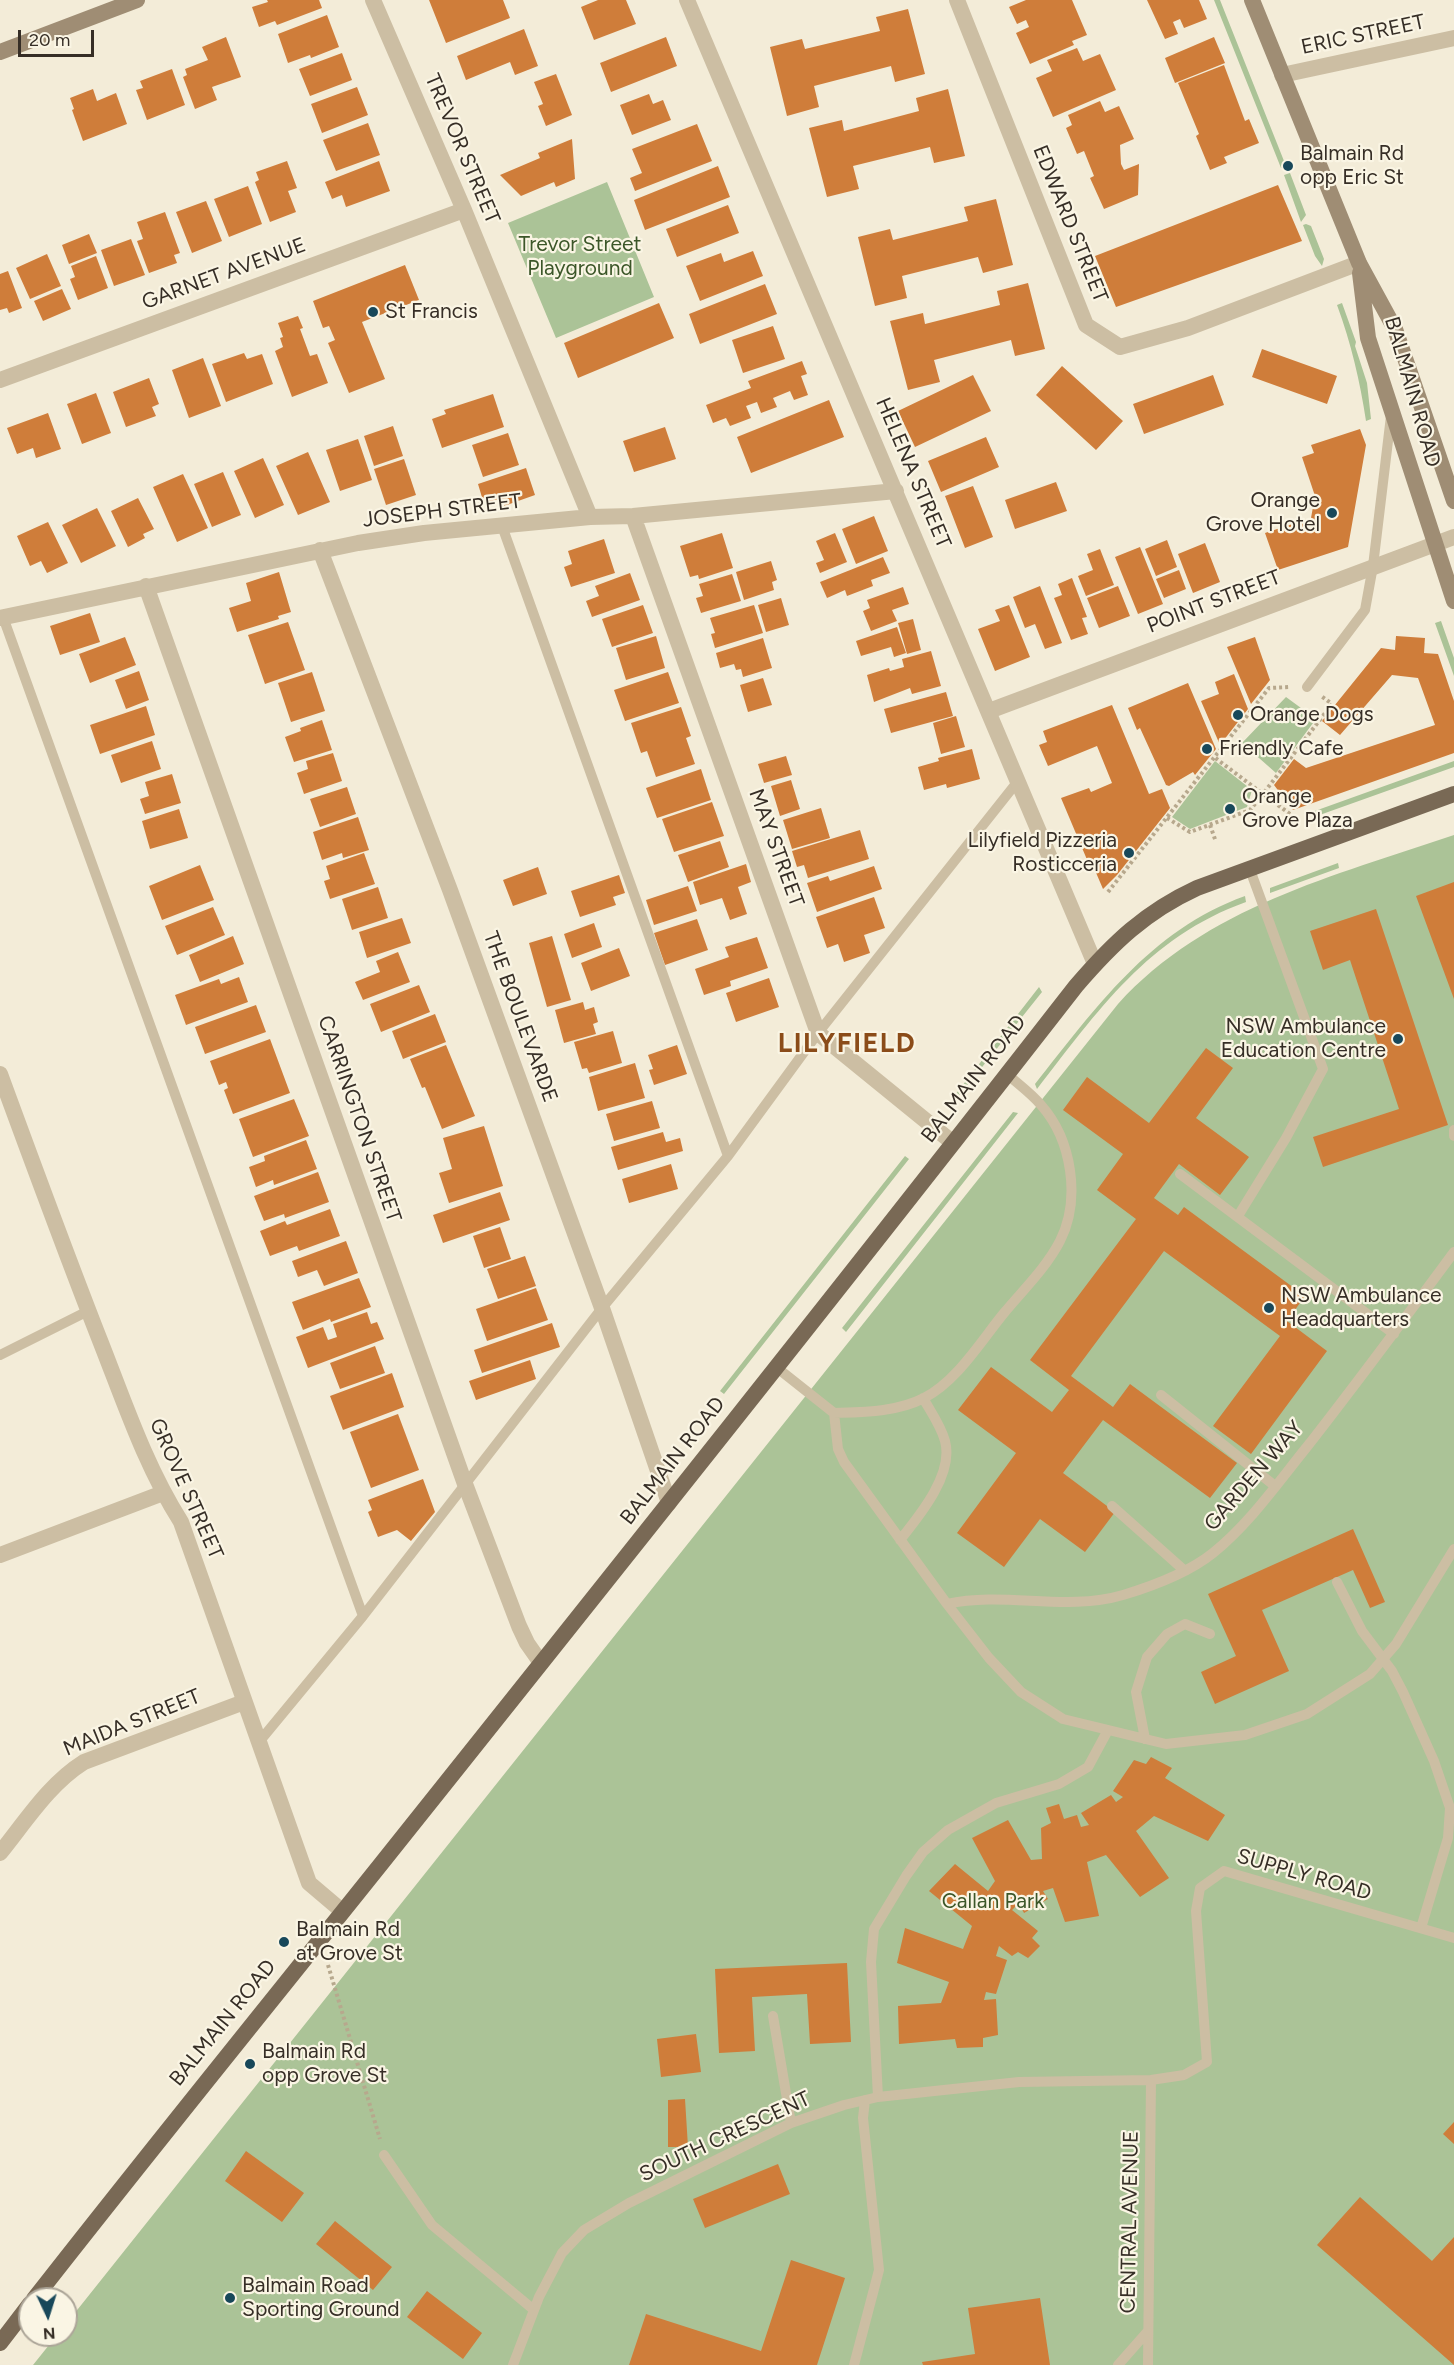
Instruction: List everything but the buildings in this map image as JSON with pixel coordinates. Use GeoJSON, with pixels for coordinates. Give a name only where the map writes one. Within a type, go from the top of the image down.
{"type":"FeatureCollection","features":[{"type":"Feature","properties":{"kind":"main road"},"geometry":{"type":"LineString","coordinates":[[0,52],[137,0]]}},
{"type":"Feature","properties":{"kind":"main road","name":"BALMAIN ROAD"},"geometry":{"type":"LineString","coordinates":[[1252,0],[1359,263],[1395,328],[1454,501]]}},
{"type":"Feature","properties":{"kind":"main road","name":"BALMAIN ROAD"},"geometry":{"type":"LineString","coordinates":[[1359,263],[1368,338],[1454,601]]}},
{"type":"Feature","properties":{"kind":"main road","name":"BALMAIN ROAD"},"geometry":{"type":"LineString","coordinates":[[44,2287],[669,1503],[952,1142],[1095,964],[1118,939],[1168,901],[1249,867],[1454,794]]}},
{"type":"Feature","properties":{"kind":"main road"},"geometry":{"type":"LineString","coordinates":[[0,2343],[18,2320]]}},
{"type":"Feature","properties":{"kind":"street","name":"TREVOR STREET"},"geometry":{"type":"LineString","coordinates":[[373,0],[464,210],[590,517]]}},
{"type":"Feature","properties":{"kind":"street","name":"HELENA STREET"},"geometry":{"type":"LineString","coordinates":[[687,0],[1095,964]]}},
{"type":"Feature","properties":{"kind":"street","name":"EDWARD STREET"},"geometry":{"type":"LineString","coordinates":[[957,0],[1086,325],[1120,347],[1188,328],[1359,263]]}},
{"type":"Feature","properties":{"kind":"street","name":"ERIC STREET"},"geometry":{"type":"LineString","coordinates":[[1282,75],[1454,38]]}},
{"type":"Feature","properties":{"kind":"street","name":"GARNET AVENUE"},"geometry":{"type":"LineString","coordinates":[[0,380],[464,210]]}},
{"type":"Feature","properties":{"kind":"street","name":"JOSEPH STREET"},"geometry":{"type":"LineString","coordinates":[[2,617],[320,550],[424,533],[896,491]]}},
{"type":"Feature","properties":{"kind":"street","name":"MAY STREET"},"geometry":{"type":"LineString","coordinates":[[633,516],[818,1033]]}},
{"type":"Feature","properties":{"kind":"street","name":"POINT STREET"},"geometry":{"type":"LineString","coordinates":[[989,711],[1435,542],[1454,537]]}},
{"type":"Feature","properties":{"kind":"street","name":"THE BOULEVARDE"},"geometry":{"type":"LineString","coordinates":[[320,550],[450,890],[602,1308],[669,1503]]}},
{"type":"Feature","properties":{"kind":"street","name":"CARRINGTON STREET"},"geometry":{"type":"LineString","coordinates":[[146,586],[465,1484],[519,1626],[527,1643],[541,1663]]}},
{"type":"Feature","properties":{"kind":"street"},"geometry":{"type":"LineString","coordinates":[[818,1033],[952,1142]]}},
{"type":"Feature","properties":{"kind":"street","name":"GROVE STREET"},"geometry":{"type":"LineString","coordinates":[[0,1074],[141,1446],[163,1494],[181,1522],[309,1883],[342,1911]]}},
{"type":"Feature","properties":{"kind":"street"},"geometry":{"type":"LineString","coordinates":[[0,1555],[163,1494]]}},
{"type":"Feature","properties":{"kind":"street","name":"MAIDA STREET"},"geometry":{"type":"LineString","coordinates":[[0,1853],[66,1773],[84,1762],[244,1702]]}},
{"type":"Feature","properties":{"kind":"lane"},"geometry":{"type":"LineString","coordinates":[[1307,687],[1365,610],[1373,566],[1391,412]]}},
{"type":"Feature","properties":{"kind":"lane"},"geometry":{"type":"LineString","coordinates":[[502,526],[728,1156]]}},
{"type":"Feature","properties":{"kind":"lane"},"geometry":{"type":"LineString","coordinates":[[2,617],[363,1616]]}},
{"type":"Feature","properties":{"kind":"lane"},"geometry":{"type":"LineString","coordinates":[[259,1742],[363,1616],[602,1308],[728,1156],[818,1033],[1018,782]]}},
{"type":"Feature","properties":{"kind":"lane"},"geometry":{"type":"LineString","coordinates":[[1238,1216],[1286,1138],[1323,1069],[1249,867]]}},
{"type":"Feature","properties":{"kind":"lane"},"geometry":{"type":"LineString","coordinates":[[776,1367],[834,1413],[892,1409],[923,1398],[950,1378],[1043,1267],[1059,1241],[1070,1215],[1071,1178],[1057,1133],[1040,1104],[1007,1074]]}},
{"type":"Feature","properties":{"kind":"lane"},"geometry":{"type":"LineString","coordinates":[[1454,1130],[1454,1136]]}},
{"type":"Feature","properties":{"kind":"lane"},"geometry":{"type":"LineString","coordinates":[[1180,1174],[1394,1334]]}},
{"type":"Feature","properties":{"kind":"lane","name":"GARDEN WAY"},"geometry":{"type":"LineString","coordinates":[[947,1604],[984,1599],[1092,1602],[1123,1595],[1185,1571],[1213,1554],[1256,1511],[1394,1334],[1454,1252]]}},
{"type":"Feature","properties":{"kind":"lane"},"geometry":{"type":"LineString","coordinates":[[0,1355],[88,1311]]}},
{"type":"Feature","properties":{"kind":"lane"},"geometry":{"type":"LineString","coordinates":[[1161,1395],[1275,1486]]}},
{"type":"Feature","properties":{"kind":"lane"},"geometry":{"type":"LineString","coordinates":[[900,1540],[925,1509],[947,1463],[945,1441],[923,1398]]}},
{"type":"Feature","properties":{"kind":"lane"},"geometry":{"type":"LineString","coordinates":[[834,1413],[838,1449],[844,1462],[947,1604],[989,1658],[1020,1692],[1063,1719],[1166,1744],[1245,1735],[1307,1714],[1370,1674],[1396,1644],[1454,1549]]}},
{"type":"Feature","properties":{"kind":"lane"},"geometry":{"type":"LineString","coordinates":[[1112,1506],[1185,1571]]}},
{"type":"Feature","properties":{"kind":"lane"},"geometry":{"type":"LineString","coordinates":[[1337,1582],[1362,1631],[1383,1659],[1403,1692],[1434,1761],[1450,1808],[1448,1838],[1420,1928]]}},
{"type":"Feature","properties":{"kind":"lane"},"geometry":{"type":"LineString","coordinates":[[1145,1739],[1136,1692],[1147,1657],[1167,1634],[1185,1624],[1210,1634]]}},
{"type":"Feature","properties":{"kind":"lane"},"geometry":{"type":"LineString","coordinates":[[878,2097],[871,1962],[874,1929],[906,1876],[923,1851],[948,1830],[996,1803],[1059,1784],[1088,1767],[1108,1730]]}},
{"type":"Feature","properties":{"kind":"lane","name":"SUPPLY ROAD"},"geometry":{"type":"LineString","coordinates":[[1151,2080],[1184,2075],[1207,2062],[1196,1911],[1200,1888],[1224,1871],[1454,1938]]}},
{"type":"Feature","properties":{"kind":"lane"},"geometry":{"type":"LineString","coordinates":[[773,2016],[791,2123]]}},
{"type":"Feature","properties":{"kind":"lane","name":"SOUTH CRESCENT"},"geometry":{"type":"LineString","coordinates":[[513,2365],[534,2310],[562,2253],[584,2230],[629,2203],[791,2123],[878,2097],[1019,2082],[1151,2080]]}},
{"type":"Feature","properties":{"kind":"lane","name":"CENTRAL AVENUE"},"geometry":{"type":"LineString","coordinates":[[1148,2365],[1151,2080]]}},
{"type":"Feature","properties":{"kind":"lane"},"geometry":{"type":"LineString","coordinates":[[854,2365],[879,2270],[864,2118],[865,2100]]}},
{"type":"Feature","properties":{"kind":"lane"},"geometry":{"type":"LineString","coordinates":[[384,2154],[432,2224],[534,2310]]}},
{"type":"Feature","properties":{"kind":"lane"},"geometry":{"type":"LineString","coordinates":[[1118,2365],[1148,2331]]}},
{"type":"Feature","properties":{"kind":"path"},"geometry":{"type":"LineString","coordinates":[[1108,892],[1269,687],[1307,687],[1332,704],[1250,810],[1190,832],[1167,818]]}},
{"type":"Feature","properties":{"kind":"path"},"geometry":{"type":"LineString","coordinates":[[1214,757],[1290,814]]}},
{"type":"Feature","properties":{"kind":"path"},"geometry":{"type":"LineString","coordinates":[[1210,825],[1216,842]]}},
{"type":"Feature","properties":{"kind":"path"},"geometry":{"type":"LineString","coordinates":[[320,1938],[384,2154]]}},
{"type":"Feature","properties":{"kind":"green space"},"geometry":{"type":"Polygon","coordinates":[[[1214,0],[1220,0],[1286,166],[1281,168],[1214,0]]]}},
{"type":"Feature","properties":{"kind":"green space"},"geometry":{"type":"Polygon","coordinates":[[[1290,173],[1306,215],[1301,222],[1284,175],[1290,173]]]}},
{"type":"Feature","properties":{"kind":"green space","name":"Trevor Street Playground"},"geometry":{"type":"Polygon","coordinates":[[[607,182],[654,297],[556,338],[508,223],[607,182]]]}},
{"type":"Feature","properties":{"kind":"green space"},"geometry":{"type":"Polygon","coordinates":[[[1303,225],[1311,226],[1324,259],[1322,266],[1315,256],[1303,225]]]}},
{"type":"Feature","properties":{"kind":"green space"},"geometry":{"type":"Polygon","coordinates":[[[1342,303],[1367,383],[1371,419],[1366,421],[1347,334],[1337,305],[1342,303]]]}},
{"type":"Feature","properties":{"kind":"green space"},"geometry":{"type":"Polygon","coordinates":[[[1441,621],[1454,658],[1454,676],[1435,623],[1441,621]]]}},
{"type":"Feature","properties":{"kind":"green space"},"geometry":{"type":"Polygon","coordinates":[[[1286,697],[1316,719],[1276,773],[1242,743],[1286,697]]]}},
{"type":"Feature","properties":{"kind":"green space"},"geometry":{"type":"Polygon","coordinates":[[[1215,761],[1252,790],[1247,807],[1190,829],[1172,817],[1215,761]]]}},
{"type":"Feature","properties":{"kind":"green space"},"geometry":{"type":"Polygon","coordinates":[[[1454,761],[1454,767],[1314,817],[1312,812],[1454,761]]]}},
{"type":"Feature","properties":{"kind":"green space","name":"Callan Park"},"geometry":{"type":"Polygon","coordinates":[[[1454,835],[1454,2365],[33,2365],[47,2347],[78,2347],[78,2309],[1118,1004],[1153,971],[1191,942],[1231,919],[1318,881],[1454,835]]]}},
{"type":"Feature","properties":{"kind":"green space"},"geometry":{"type":"Polygon","coordinates":[[[1338,863],[1339,868],[1270,893],[1270,888],[1338,863]]]}},
{"type":"Feature","properties":{"kind":"green space"},"geometry":{"type":"Polygon","coordinates":[[[1245,896],[1246,902],[1211,917],[1181,935],[1128,979],[1104,1005],[1037,1089],[1035,1084],[1127,975],[1181,929],[1211,911],[1245,896]]]}},
{"type":"Feature","properties":{"kind":"green space"},"geometry":{"type":"Polygon","coordinates":[[[1039,987],[1042,992],[951,1106],[948,1104],[1039,987]]]}},
{"type":"Feature","properties":{"kind":"green space"},"geometry":{"type":"Polygon","coordinates":[[[1013,1112],[1018,1113],[846,1332],[842,1328],[1013,1112]]]}},
{"type":"Feature","properties":{"kind":"green space"},"geometry":{"type":"Polygon","coordinates":[[[905,1156],[909,1159],[724,1394],[720,1391],[905,1156]]]}},
{"type":"Feature","properties":{"kind":"place","name":"Balmain Rd opp Eric St"},"geometry":{"type":"Point","coordinates":[1288,166]}},
{"type":"Feature","properties":{"kind":"place","name":"St Francis"},"geometry":{"type":"Point","coordinates":[373,312]}},
{"type":"Feature","properties":{"kind":"place","name":"Orange Grove Hotel"},"geometry":{"type":"Point","coordinates":[1332,513]}},
{"type":"Feature","properties":{"kind":"place","name":"Orange Dogs"},"geometry":{"type":"Point","coordinates":[1238,715]}},
{"type":"Feature","properties":{"kind":"place","name":"Friendly Cafe"},"geometry":{"type":"Point","coordinates":[1207,749]}},
{"type":"Feature","properties":{"kind":"place","name":"Orange Grove Plaza"},"geometry":{"type":"Point","coordinates":[1230,809]}},
{"type":"Feature","properties":{"kind":"place","name":"Lilyfield Pizzeria Rosticceria"},"geometry":{"type":"Point","coordinates":[1129,853]}},
{"type":"Feature","properties":{"kind":"place","name":"NSW Ambulance Education Centre"},"geometry":{"type":"Point","coordinates":[1398,1039]}},
{"type":"Feature","properties":{"kind":"place","name":"NSW Ambulance Headquarters"},"geometry":{"type":"Point","coordinates":[1269,1308]}},
{"type":"Feature","properties":{"kind":"place","name":"Balmain Rd at Grove St"},"geometry":{"type":"Point","coordinates":[284,1942]}},
{"type":"Feature","properties":{"kind":"place","name":"Balmain Rd opp Grove St"},"geometry":{"type":"Point","coordinates":[250,2064]}},
{"type":"Feature","properties":{"kind":"place","name":"Balmain Road Sporting Ground"},"geometry":{"type":"Point","coordinates":[230,2298]}},
{"type":"Feature","properties":{"kind":"district","name":"LILYFIELD"},"geometry":{"type":"Point","coordinates":[847,1044]}}]}
